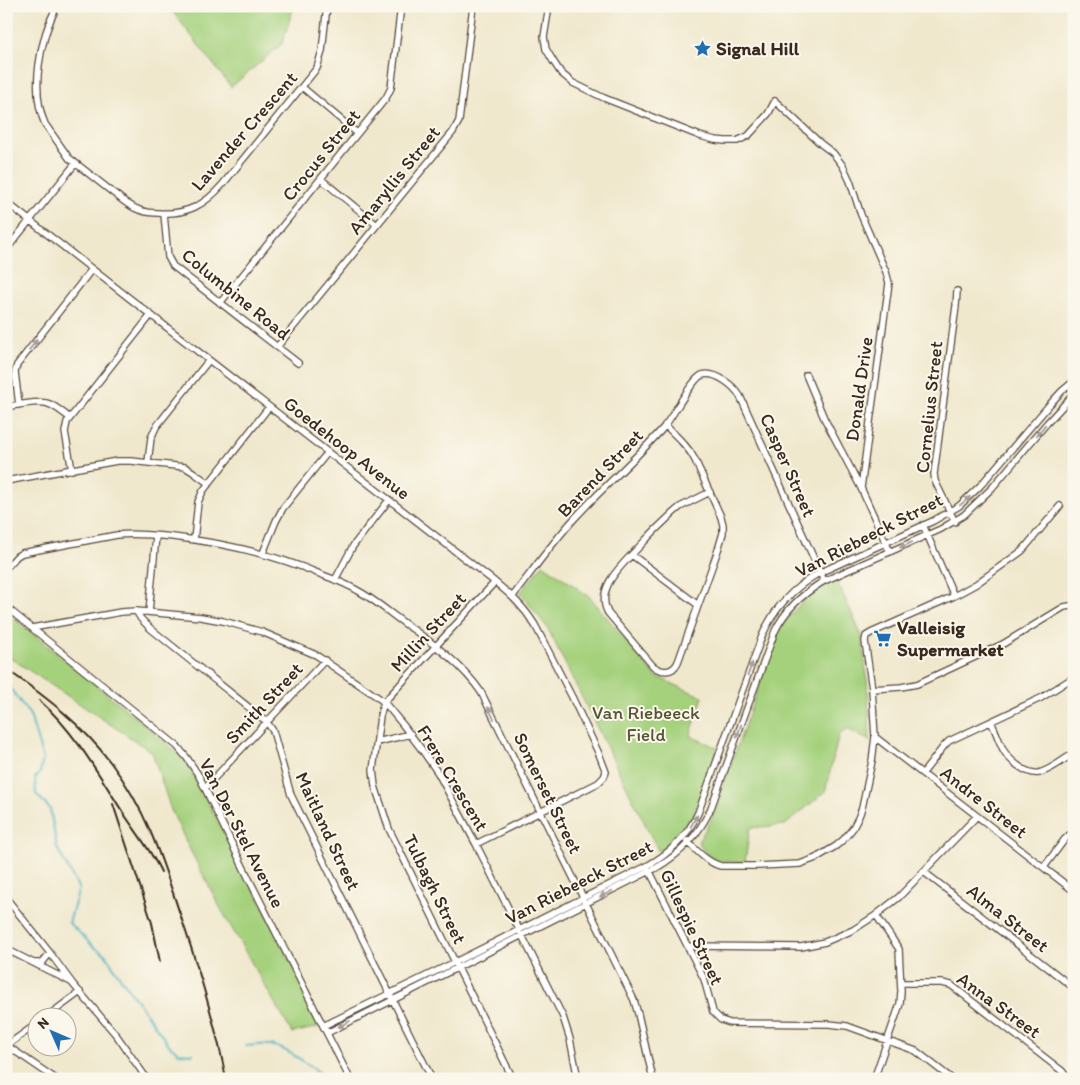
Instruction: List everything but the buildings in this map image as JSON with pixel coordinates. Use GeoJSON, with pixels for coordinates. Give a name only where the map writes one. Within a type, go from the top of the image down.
{"type":"FeatureCollection","features":[{"type":"Feature","properties":{"kind":"street","name":"Lavender Crescent"},"geometry":{"type":"LineString","coordinates":[[57,6],[44,40],[38,73],[38,95],[46,124],[75,164],[131,206],[146,213],[164,214],[188,211],[210,198],[317,68],[322,51],[327,6]]}},
{"type":"Feature","properties":{"kind":"street","name":"Crocus Street"},"geometry":{"type":"LineString","coordinates":[[220,303],[386,98],[389,93],[401,6]]}},
{"type":"Feature","properties":{"kind":"street","name":"Amaryllis Street"},"geometry":{"type":"LineString","coordinates":[[277,347],[457,126],[473,6]]}},
{"type":"Feature","properties":{"kind":"street","name":"Donald Drive"},"geometry":{"type":"LineString","coordinates":[[548,6],[544,37],[546,49],[560,72],[569,80],[604,98],[700,136],[715,140],[737,141],[748,136],[768,114],[774,101],[832,153],[843,166],[889,283],[861,488]]}},
{"type":"Feature","properties":{"kind":"street"},"geometry":{"type":"LineString","coordinates":[[302,87],[357,133]]}},
{"type":"Feature","properties":{"kind":"street"},"geometry":{"type":"LineString","coordinates":[[6,250],[75,164]]}},
{"type":"Feature","properties":{"kind":"street"},"geometry":{"type":"LineString","coordinates":[[321,179],[377,225]]}},
{"type":"Feature","properties":{"kind":"street","name":"Goedehoop Avenue"},"geometry":{"type":"LineString","coordinates":[[6,202],[513,596],[535,625],[572,697],[606,770],[604,778],[598,783],[540,811]]}},
{"type":"Feature","properties":{"kind":"street","name":"Columbine Road"},"geometry":{"type":"LineString","coordinates":[[164,214],[170,263],[298,363]]}},
{"type":"Feature","properties":{"kind":"street"},"geometry":{"type":"LineString","coordinates":[[19,405],[15,372],[17,365],[92,270]]}},
{"type":"Feature","properties":{"kind":"street","name":"Cornelius Street"},"geometry":{"type":"LineString","coordinates":[[955,522],[935,481],[934,474],[956,306],[956,291]]}},
{"type":"Feature","properties":{"kind":"street"},"geometry":{"type":"LineString","coordinates":[[72,470],[65,432],[70,418],[151,315]]}},
{"type":"Feature","properties":{"kind":"street"},"geometry":{"type":"LineString","coordinates":[[148,462],[150,442],[154,431],[209,360]]}},
{"type":"Feature","properties":{"kind":"street","name":"Barend Street"},"geometry":{"type":"LineString","coordinates":[[513,596],[575,518],[653,440],[696,380],[710,374]]}},
{"type":"Feature","properties":{"kind":"street","name":"Casper Street"},"geometry":{"type":"LineString","coordinates":[[710,374],[730,385],[740,396],[824,581]]}},
{"type":"Feature","properties":{"kind":"street"},"geometry":{"type":"LineString","coordinates":[[806,375],[824,418],[861,488],[890,552]]}},
{"type":"Feature","properties":{"kind":"street","name":"Van Riebeeck Street"},"geometry":{"type":"LineString","coordinates":[[520,933],[586,904],[648,869],[683,838],[702,806],[767,624],[789,595],[803,583],[820,573],[923,526],[959,506],[973,494],[1050,404],[1074,381]]}},
{"type":"Feature","properties":{"kind":"street","name":"Van Riebeeck Street"},"geometry":{"type":"LineString","coordinates":[[327,1033],[362,1011],[520,933],[583,897],[673,858],[701,828],[711,808],[777,628],[795,603],[808,591],[824,581],[955,522],[977,504],[1047,422],[1074,394]]}},
{"type":"Feature","properties":{"kind":"street"},"geometry":{"type":"LineString","coordinates":[[6,408],[47,403],[70,418]]}},
{"type":"Feature","properties":{"kind":"street"},"geometry":{"type":"LineString","coordinates":[[194,540],[198,502],[203,491],[269,407]]}},
{"type":"Feature","properties":{"kind":"street"},"geometry":{"type":"LineString","coordinates":[[665,425],[690,451],[695,460],[710,492],[722,520],[724,533],[677,665],[672,670],[664,672],[653,666],[608,613],[604,602],[606,592],[614,574],[677,509],[710,492]]}},
{"type":"Feature","properties":{"kind":"street"},"geometry":{"type":"LineString","coordinates":[[263,553],[276,520],[283,508],[328,452]]}},
{"type":"Feature","properties":{"kind":"street"},"geometry":{"type":"LineString","coordinates":[[6,481],[123,461],[185,467],[208,483]]}},
{"type":"Feature","properties":{"kind":"street"},"geometry":{"type":"LineString","coordinates":[[336,580],[353,546],[389,500]]}},
{"type":"Feature","properties":{"kind":"street"},"geometry":{"type":"LineString","coordinates":[[683,838],[712,862],[722,866],[800,864],[827,852],[844,839],[853,828],[861,812],[875,737],[872,689],[865,641],[867,635],[954,596],[976,584],[1022,552],[1060,506]]}},
{"type":"Feature","properties":{"kind":"street"},"geometry":{"type":"LineString","coordinates":[[923,526],[954,596]]}},
{"type":"Feature","properties":{"kind":"street","name":"Somerset Street"},"geometry":{"type":"LineString","coordinates":[[6,568],[17,556],[25,552],[117,535],[156,536],[224,544],[290,561],[336,580],[362,593],[436,646],[461,667],[480,692],[540,811],[636,1006],[653,1079]]}},
{"type":"Feature","properties":{"kind":"street"},"geometry":{"type":"LineString","coordinates":[[149,612],[156,536]]}},
{"type":"Feature","properties":{"kind":"street"},"geometry":{"type":"LineString","coordinates":[[632,554],[698,605]]}},
{"type":"Feature","properties":{"kind":"street","name":"Millin Street"},"geometry":{"type":"LineString","coordinates":[[384,702],[495,582]]}},
{"type":"Feature","properties":{"kind":"street"},"geometry":{"type":"LineString","coordinates":[[872,689],[917,684],[1003,644],[1062,608],[1067,606],[1074,607]]}},
{"type":"Feature","properties":{"kind":"street","name":"Van Der Stel Avenue"},"geometry":{"type":"LineString","coordinates":[[6,607],[177,746],[192,764],[350,1079]]}},
{"type":"Feature","properties":{"kind":"street","name":"Frere Crescent"},"geometry":{"type":"LineString","coordinates":[[32,628],[114,613],[136,611],[201,617],[242,626],[292,644],[325,660],[384,702],[411,734],[438,773],[476,844],[566,1026],[578,1079]]}},
{"type":"Feature","properties":{"kind":"street","name":"Maitland Street"},"geometry":{"type":"LineString","coordinates":[[136,611],[151,629],[267,722],[273,731],[291,795],[432,1079]]}},
{"type":"Feature","properties":{"kind":"street","name":"Smith Street"},"geometry":{"type":"LineString","coordinates":[[204,788],[325,660]]}},
{"type":"Feature","properties":{"kind":"street"},"geometry":{"type":"LineString","coordinates":[[923,773],[949,741],[1046,695],[1074,677]]}},
{"type":"Feature","properties":{"kind":"street","name":"Tulbagh Street"},"geometry":{"type":"LineString","coordinates":[[384,702],[380,716],[373,770],[374,781],[384,817],[513,1079]]}},
{"type":"Feature","properties":{"kind":"street"},"geometry":{"type":"LineString","coordinates":[[991,722],[1005,752],[1017,764],[1031,772],[1043,772],[1074,753]]}},
{"type":"Feature","properties":{"kind":"street"},"geometry":{"type":"LineString","coordinates":[[377,742],[411,734]]}},
{"type":"Feature","properties":{"kind":"street","name":"Andre Street"},"geometry":{"type":"LineString","coordinates":[[875,737],[1074,891]]}},
{"type":"Feature","properties":{"kind":"street"},"geometry":{"type":"LineString","coordinates":[[476,844],[540,811]]}},
{"type":"Feature","properties":{"kind":"street"},"geometry":{"type":"LineString","coordinates":[[688,946],[801,947],[825,942],[853,930],[899,898],[977,816]]}},
{"type":"Feature","properties":{"kind":"street"},"geometry":{"type":"LineString","coordinates":[[1044,867],[1074,831]]}},
{"type":"Feature","properties":{"kind":"street","name":"Gillespie Street"},"geometry":{"type":"LineString","coordinates":[[648,869],[704,979],[711,1008],[715,1015],[724,1022],[730,1024],[836,1024],[847,1026],[916,1051],[952,1079]]}},
{"type":"Feature","properties":{"kind":"street","name":"Alma Street"},"geometry":{"type":"LineString","coordinates":[[924,872],[1074,988]]}},
{"type":"Feature","properties":{"kind":"street"},"geometry":{"type":"LineString","coordinates":[[6,898],[72,983],[117,1036],[146,1079]]}},
{"type":"Feature","properties":{"kind":"street"},"geometry":{"type":"LineString","coordinates":[[874,1079],[900,1004],[901,983],[899,949],[876,915]]}},
{"type":"Feature","properties":{"kind":"street"},"geometry":{"type":"LineString","coordinates":[[6,949],[72,983]]}},
{"type":"Feature","properties":{"kind":"street"},"geometry":{"type":"LineString","coordinates":[[30,961],[37,964],[42,963],[50,953]]}},
{"type":"Feature","properties":{"kind":"street","name":"Anna Street"},"geometry":{"type":"LineString","coordinates":[[901,983],[942,983],[951,985],[1062,1071],[1068,1079]]}},
{"type":"Feature","properties":{"kind":"street"},"geometry":{"type":"LineString","coordinates":[[58,1008],[80,992]]}},
{"type":"Feature","properties":{"kind":"street","name":"Van Riebeeck Street"},"geometry":{"type":"LineString","coordinates":[[323,1026],[362,1011]]}},
{"type":"Feature","properties":{"kind":"street"},"geometry":{"type":"LineString","coordinates":[[28,1030],[7,1045],[56,1079]]}},
{"type":"Feature","properties":{"kind":"green space"},"geometry":{"type":"Polygon","coordinates":[[[172,6],[294,6],[282,44],[231,87],[173,12],[172,6]]]}},
{"type":"Feature","properties":{"kind":"green space","name":"Van Riebeeck Field"},"geometry":{"type":"Polygon","coordinates":[[[543,564],[590,597],[655,676],[703,697],[690,736],[718,748],[693,817],[680,835],[659,852],[547,627],[520,593],[543,564]]]}},
{"type":"Feature","properties":{"kind":"green space","name":"Van Riebeeck Field"},"geometry":{"type":"Polygon","coordinates":[[[836,579],[862,636],[868,689],[870,741],[847,729],[839,734],[825,792],[785,825],[750,828],[745,862],[729,862],[712,858],[698,842],[711,820],[780,627],[803,601],[836,579]]]}},
{"type":"Feature","properties":{"kind":"green space"},"geometry":{"type":"Polygon","coordinates":[[[6,612],[144,724],[184,759],[250,881],[323,1026],[292,1033],[222,911],[190,850],[171,810],[152,752],[6,655],[6,612]]]}},
{"type":"Feature","properties":{"kind":"waterway"},"geometry":{"type":"LineString","coordinates":[[6,683],[30,715],[43,759],[40,773],[35,778],[36,794],[50,809],[57,848],[79,889],[69,923],[94,947],[105,954],[169,1045],[179,1053],[193,1054]]}},
{"type":"Feature","properties":{"kind":"waterway"},"geometry":{"type":"LineString","coordinates":[[246,1046],[270,1045],[284,1050],[328,1079]]}},
{"type":"Feature","properties":{"kind":"railway"},"geometry":{"type":"LineString","coordinates":[[6,669],[49,700],[88,736],[111,763],[135,800],[153,837],[188,937],[212,1018],[226,1079]]}},
{"type":"Feature","properties":{"kind":"railway"},"geometry":{"type":"LineString","coordinates":[[40,701],[64,726],[85,753],[148,848],[161,872]]}},
{"type":"Feature","properties":{"kind":"railway"},"geometry":{"type":"LineString","coordinates":[[113,804],[152,923],[160,962]]}},
{"type":"Feature","properties":{"kind":"place","name":"Signal Hill"},"geometry":{"type":"Point","coordinates":[702,48]}},
{"type":"Feature","properties":{"kind":"place","name":"Valleisig Supermarket"},"geometry":{"type":"Point","coordinates":[883,638]}}]}
